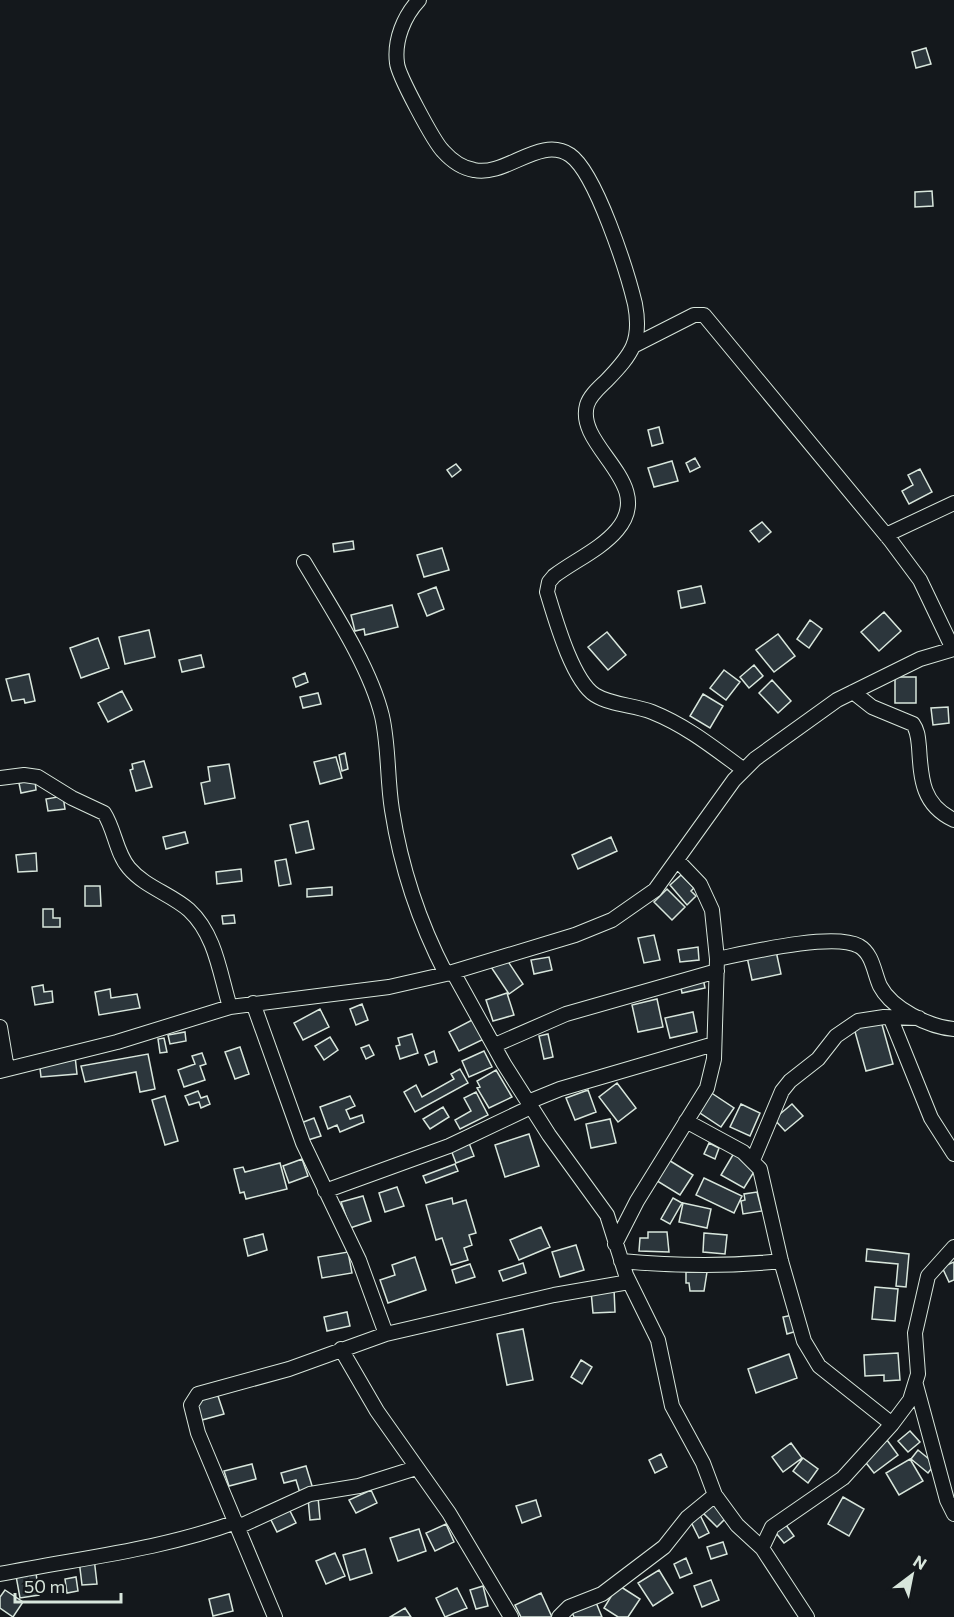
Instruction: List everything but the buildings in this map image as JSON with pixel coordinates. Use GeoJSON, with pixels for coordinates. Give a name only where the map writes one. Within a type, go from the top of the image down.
{"type":"FeatureCollection","features":[{"type":"Feature","properties":{"kind":"street"},"geometry":{"type":"LineString","coordinates":[[419,0],[402,25],[397,43],[396,65],[442,150],[453,160],[474,170],[484,171],[507,166],[547,150],[570,155],[581,166],[596,188],[631,287],[639,322],[635,345]]}},
{"type":"Feature","properties":{"kind":"street"},"geometry":{"type":"LineString","coordinates":[[0,1027],[4,1070],[117,1042],[230,1007],[349,993],[449,973],[575,935],[612,920],[655,890],[734,780],[786,735],[853,692],[920,659],[953,649],[920,580],[886,535],[705,315],[694,315],[635,345],[591,397],[586,408],[594,438],[624,483],[627,501],[624,519],[605,541],[554,576],[549,582],[547,592],[585,686],[595,695],[648,711],[684,726],[744,770]]}},
{"type":"Feature","properties":{"kind":"street"},"geometry":{"type":"LineString","coordinates":[[886,535],[954,503]]}},
{"type":"Feature","properties":{"kind":"street"},"geometry":{"type":"LineString","coordinates":[[304,562],[336,615],[382,714],[392,810],[403,862],[424,933],[530,1105],[602,1207],[629,1282],[658,1340],[675,1414],[703,1463],[715,1495],[736,1525],[762,1548],[801,1615]]}},
{"type":"Feature","properties":{"kind":"street"},"geometry":{"type":"LineString","coordinates":[[853,692],[872,707],[913,724],[918,736],[920,764],[928,800],[937,811],[954,820]]}},
{"type":"Feature","properties":{"kind":"street"},"geometry":{"type":"LineString","coordinates":[[0,778],[24,775],[38,777],[72,798],[104,813],[128,866],[146,883],[190,911],[203,928],[213,947],[230,1007]]}},
{"type":"Feature","properties":{"kind":"street"},"geometry":{"type":"LineString","coordinates":[[615,1244],[637,1201],[707,1088],[714,1059],[717,965],[712,910],[700,884],[678,861]]}},
{"type":"Feature","properties":{"kind":"street"},"geometry":{"type":"LineString","coordinates":[[495,1045],[566,1014],[717,965],[814,943],[852,943],[868,955],[882,989],[888,997],[918,1018],[954,1029]]}},
{"type":"Feature","properties":{"kind":"street"},"geometry":{"type":"LineString","coordinates":[[253,1003],[303,1143],[358,1260],[386,1334]]}},
{"type":"Feature","properties":{"kind":"street"},"geometry":{"type":"LineString","coordinates":[[753,1160],[782,1091],[790,1081],[818,1059],[836,1036],[858,1021],[918,1018]]}},
{"type":"Feature","properties":{"kind":"street"},"geometry":{"type":"LineString","coordinates":[[891,1019],[931,1118],[954,1154]]}},
{"type":"Feature","properties":{"kind":"street"},"geometry":{"type":"LineString","coordinates":[[325,1191],[449,1146],[560,1089],[714,1044]]}},
{"type":"Feature","properties":{"kind":"street"},"geometry":{"type":"LineString","coordinates":[[686,1121],[753,1160],[764,1183],[781,1260],[804,1341],[819,1366],[892,1424]]}},
{"type":"Feature","properties":{"kind":"street"},"geometry":{"type":"LineString","coordinates":[[762,1548],[772,1527],[843,1478],[892,1424],[910,1400],[918,1374],[915,1333],[928,1276],[954,1247]]}},
{"type":"Feature","properties":{"kind":"street"},"geometry":{"type":"LineString","coordinates":[[621,1261],[665,1265],[735,1266],[781,1260]]}},
{"type":"Feature","properties":{"kind":"street"},"geometry":{"type":"LineString","coordinates":[[275,1617],[198,1433],[192,1414],[194,1397],[202,1392],[289,1369],[386,1334],[554,1295],[629,1282]]}},
{"type":"Feature","properties":{"kind":"street"},"geometry":{"type":"LineString","coordinates":[[341,1349],[377,1412],[449,1513],[512,1617]]}},
{"type":"Feature","properties":{"kind":"street"},"geometry":{"type":"LineString","coordinates":[[916,1385],[947,1500],[954,1514]]}},
{"type":"Feature","properties":{"kind":"street"},"geometry":{"type":"LineString","coordinates":[[0,1574],[149,1548],[192,1538],[237,1525],[310,1494],[359,1486],[416,1468]]}},
{"type":"Feature","properties":{"kind":"street"},"geometry":{"type":"LineString","coordinates":[[559,1617],[569,1607],[602,1594],[664,1547],[687,1518],[715,1495]]}}]}
